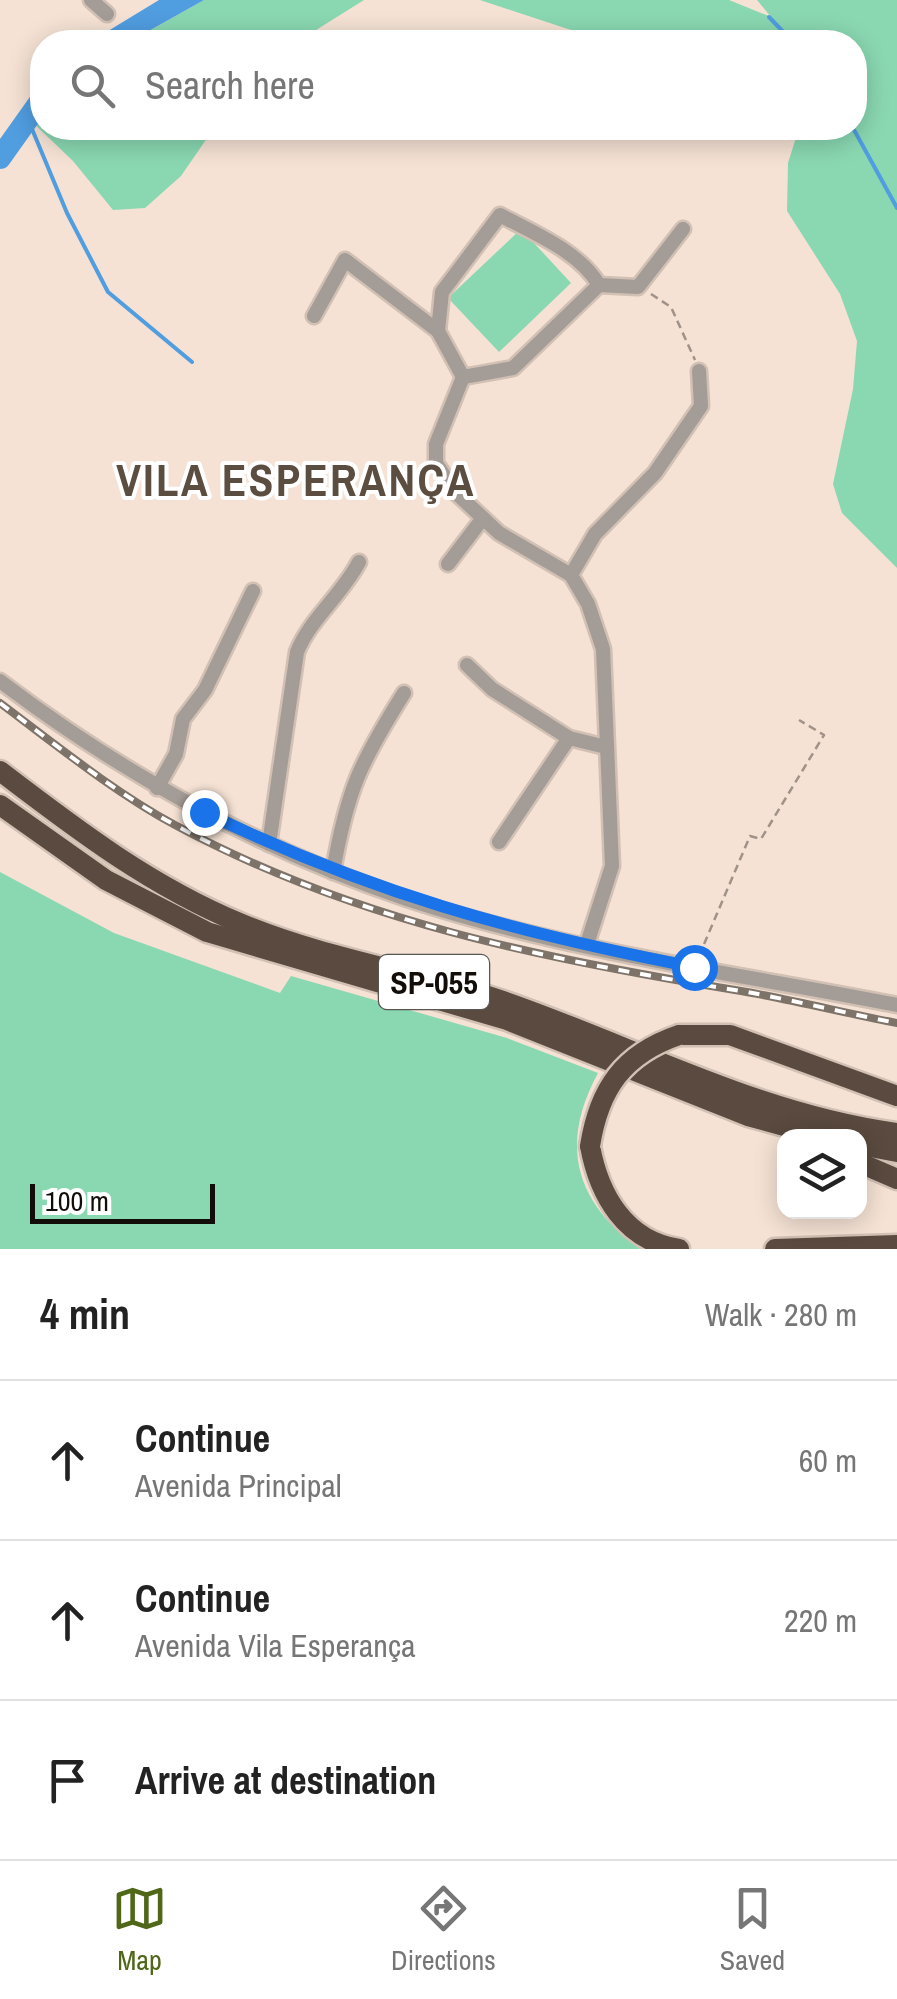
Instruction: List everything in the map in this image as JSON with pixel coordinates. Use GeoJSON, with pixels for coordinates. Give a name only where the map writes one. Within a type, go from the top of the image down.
{"type":"FeatureCollection","features":[{"type":"Feature","properties":{"kind":"highway","name":"SP-055"},"geometry":{"type":"LineString","coordinates":[[0,771],[114,857],[178,895],[244,925],[501,1000],[765,1104],[897,1133]]}},
{"type":"Feature","properties":{"kind":"highway","name":"SP-055"},"geometry":{"type":"LineString","coordinates":[[0,805],[106,880],[207,932],[508,1020],[748,1116],[796,1129]]}},
{"type":"Feature","properties":{"kind":"highway"},"geometry":{"type":"LineString","coordinates":[[679,1249],[640,1234],[618,1216],[601,1190],[592,1157],[595,1112],[604,1091],[643,1050],[679,1035],[730,1035],[897,1096]]}},
{"type":"Feature","properties":{"kind":"highway"},"geometry":{"type":"LineString","coordinates":[[748,1116],[780,1129]]}},
{"type":"Feature","properties":{"kind":"highway"},"geometry":{"type":"LineString","coordinates":[[867,1146],[897,1152]]}},
{"type":"Feature","properties":{"kind":"highway"},"geometry":{"type":"LineString","coordinates":[[867,1166],[897,1179]]}},
{"type":"Feature","properties":{"kind":"highway"},"geometry":{"type":"LineString","coordinates":[[774,1249],[897,1245]]}},
{"type":"Feature","properties":{"kind":"street"},"geometry":{"type":"LineString","coordinates":[[91,0],[107,14]]}},
{"type":"Feature","properties":{"kind":"street"},"geometry":{"type":"LineString","coordinates":[[438,331],[442,292],[500,215],[556,245],[592,274],[598,285]]}},
{"type":"Feature","properties":{"kind":"street"},"geometry":{"type":"LineString","coordinates":[[463,377],[513,368],[598,285],[638,287],[683,229]]}},
{"type":"Feature","properties":{"kind":"street"},"geometry":{"type":"LineString","coordinates":[[314,316],[345,260],[438,331],[463,377]]}},
{"type":"Feature","properties":{"kind":"street"},"geometry":{"type":"LineString","coordinates":[[571,575],[595,534],[655,473],[701,406],[699,371]]}},
{"type":"Feature","properties":{"kind":"street"},"geometry":{"type":"LineString","coordinates":[[463,377],[436,444],[436,464],[454,491],[482,518],[571,575],[588,604],[603,649],[612,866],[587,944]]}},
{"type":"Feature","properties":{"kind":"street"},"geometry":{"type":"LineString","coordinates":[[448,564],[482,518]]}},
{"type":"Feature","properties":{"kind":"street"},"geometry":{"type":"LineString","coordinates":[[270,844],[297,652],[303,636],[344,592],[359,562]]}},
{"type":"Feature","properties":{"kind":"street"},"geometry":{"type":"LineString","coordinates":[[157,788],[176,754],[183,719],[205,690],[252,591]]}},
{"type":"Feature","properties":{"kind":"street"},"geometry":{"type":"LineString","coordinates":[[467,665],[492,690],[569,738],[606,747]]}},
{"type":"Feature","properties":{"kind":"street"},"geometry":{"type":"LineString","coordinates":[[0,681],[157,788],[332,872],[410,900],[587,944],[897,1005]]}},
{"type":"Feature","properties":{"kind":"street"},"geometry":{"type":"LineString","coordinates":[[332,872],[344,805],[362,760],[404,693]]}},
{"type":"Feature","properties":{"kind":"street"},"geometry":{"type":"LineString","coordinates":[[498,842],[569,738]]}},
{"type":"Feature","properties":{"kind":"path"},"geometry":{"type":"LineString","coordinates":[[638,287],[671,306],[699,371]]}},
{"type":"Feature","properties":{"kind":"path"},"geometry":{"type":"LineString","coordinates":[[694,967],[750,836],[761,839],[824,734],[799,720]]}},
{"type":"Feature","properties":{"kind":"green space"},"geometry":{"type":"Polygon","coordinates":[[[204,0],[364,0],[316,30],[150,30],[204,0]]]}},
{"type":"Feature","properties":{"kind":"green space"},"geometry":{"type":"Polygon","coordinates":[[[480,0],[729,0],[771,17],[757,0],[897,0],[897,568],[842,513],[833,484],[853,389],[857,341],[840,294],[787,211],[788,163],[795,140],[867,140],[867,30],[571,30],[480,0]]]}},
{"type":"Feature","properties":{"kind":"green space"},"geometry":{"type":"Polygon","coordinates":[[[51,140],[206,140],[181,176],[145,208],[113,210],[51,140]]]}},
{"type":"Feature","properties":{"kind":"green space"},"geometry":{"type":"Polygon","coordinates":[[[521,229],[571,283],[499,352],[448,298],[521,229]]]}},
{"type":"Feature","properties":{"kind":"green space"},"geometry":{"type":"Polygon","coordinates":[[[0,872],[114,933],[280,993],[291,976],[507,1038],[598,1073],[579,1124],[580,1170],[601,1212],[640,1249],[0,1249],[0,872]]]}},
{"type":"Feature","properties":{"kind":"water"},"geometry":{"type":"Polygon","coordinates":[[[159,0],[204,0],[150,30],[110,30],[159,0]]]}},
{"type":"Feature","properties":{"kind":"waterway"},"geometry":{"type":"LineString","coordinates":[[769,17],[781,30]]}},
{"type":"Feature","properties":{"kind":"waterway"},"geometry":{"type":"LineString","coordinates":[[0,158],[30,116]]}},
{"type":"Feature","properties":{"kind":"waterway"},"geometry":{"type":"LineString","coordinates":[[27,117],[30,124]]}},
{"type":"Feature","properties":{"kind":"waterway"},"geometry":{"type":"LineString","coordinates":[[37,140],[67,213],[108,292],[192,362]]}},
{"type":"Feature","properties":{"kind":"waterway"},"geometry":{"type":"LineString","coordinates":[[860,140],[897,208]]}},
{"type":"Feature","properties":{"kind":"railway"},"geometry":{"type":"LineString","coordinates":[[0,703],[152,812],[311,887],[450,932],[522,950],[897,1023]]}},
{"type":"Feature","properties":{"kind":"district","name":"VILA ESPERANÇA"},"geometry":{"type":"Point","coordinates":[296,479]}},
{"type":"Feature","properties":{"kind":"route"},"geometry":{"type":"LineString","coordinates":[[204,812],[332,872],[410,900],[694,967]]}}]}
